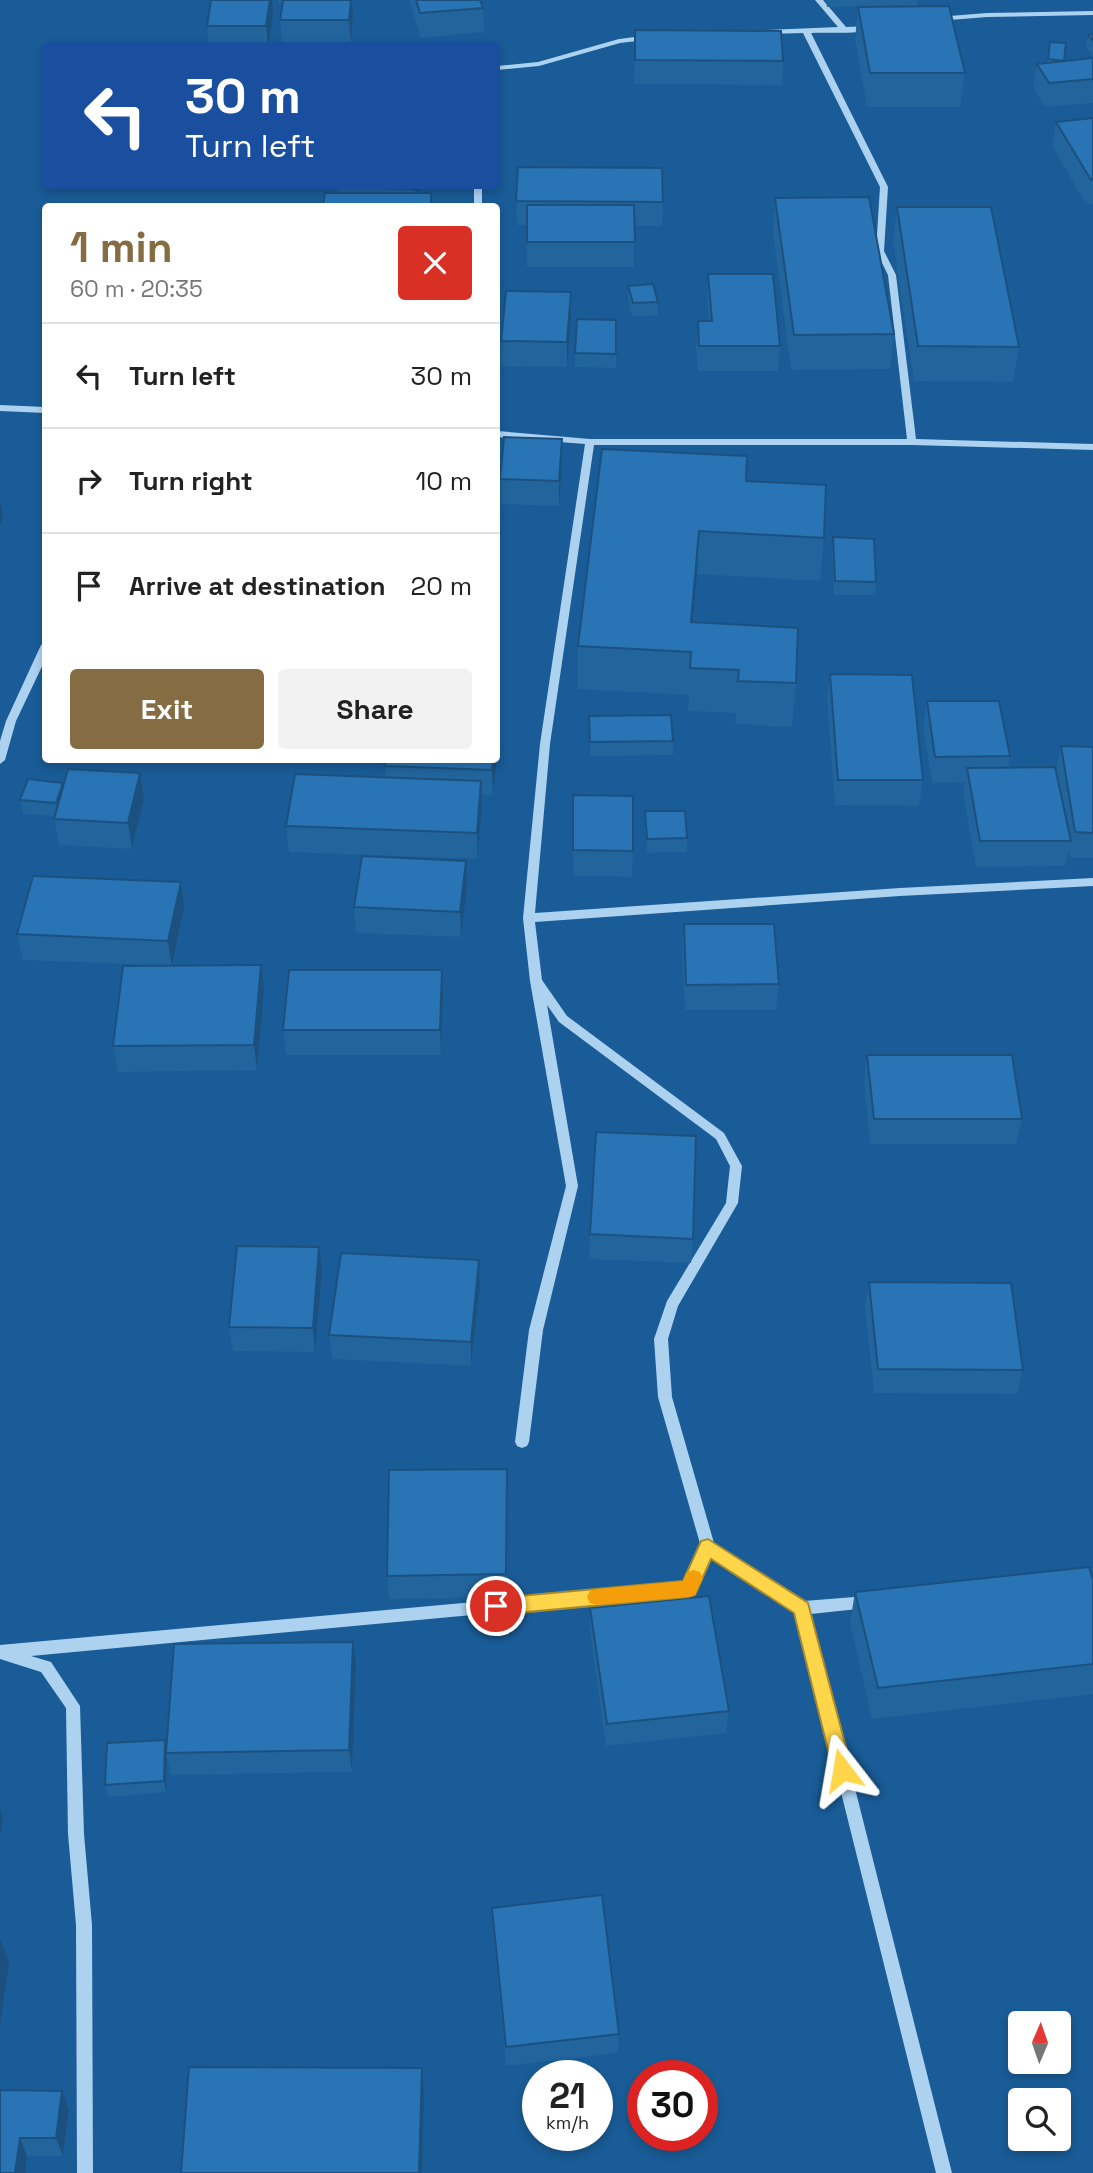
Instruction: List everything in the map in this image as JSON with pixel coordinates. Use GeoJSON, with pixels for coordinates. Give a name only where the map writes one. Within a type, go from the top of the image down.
{"type":"FeatureCollection","features":[{"type":"Feature","properties":{"kind":"street"},"geometry":{"type":"LineString","coordinates":[[818,0],[845,30]]}},
{"type":"Feature","properties":{"kind":"street"},"geometry":{"type":"LineString","coordinates":[[925,21],[987,15],[1093,13]]}},
{"type":"Feature","properties":{"kind":"street"},"geometry":{"type":"LineString","coordinates":[[753,33],[877,28]]}},
{"type":"Feature","properties":{"kind":"street"},"geometry":{"type":"LineString","coordinates":[[806,30],[884,187],[880,251],[892,275],[912,442]]}},
{"type":"Feature","properties":{"kind":"street"},"geometry":{"type":"LineString","coordinates":[[500,68],[539,64],[619,41],[660,37]]}},
{"type":"Feature","properties":{"kind":"street"},"geometry":{"type":"LineString","coordinates":[[0,408],[42,410]]}},
{"type":"Feature","properties":{"kind":"street"},"geometry":{"type":"LineString","coordinates":[[500,434],[590,442],[912,442],[1093,447]]}},
{"type":"Feature","properties":{"kind":"street"},"geometry":{"type":"LineString","coordinates":[[522,1442],[536,1330],[572,1186],[529,918],[545,744],[590,442]]}},
{"type":"Feature","properties":{"kind":"street"},"geometry":{"type":"LineString","coordinates":[[0,760],[11,721],[42,654]]}},
{"type":"Feature","properties":{"kind":"street"},"geometry":{"type":"LineString","coordinates":[[529,918],[900,892],[1093,882]]}},
{"type":"Feature","properties":{"kind":"street"},"geometry":{"type":"LineString","coordinates":[[537,981],[563,1019],[720,1136],[736,1166],[732,1203],[672,1305],[660,1339],[665,1397],[708,1546],[802,1608],[885,1601]]}},
{"type":"Feature","properties":{"kind":"street"},"geometry":{"type":"LineString","coordinates":[[0,1652],[688,1589],[708,1546]]}},
{"type":"Feature","properties":{"kind":"street"},"geometry":{"type":"LineString","coordinates":[[802,1608],[944,2173]]}},
{"type":"Feature","properties":{"kind":"street"},"geometry":{"type":"LineString","coordinates":[[0,1652],[46,1667],[73,1706],[76,1834],[85,1925],[85,2173]]}},
{"type":"Feature","properties":{"kind":"building"},"geometry":{"type":"Polygon","coordinates":[[[211,0],[270,0],[266,26],[207,26],[211,0]]]}},
{"type":"Feature","properties":{"kind":"building"},"geometry":{"type":"Polygon","coordinates":[[[283,0],[351,0],[349,20],[280,20],[283,0]]]}},
{"type":"Feature","properties":{"kind":"building"},"geometry":{"type":"Polygon","coordinates":[[[416,0],[480,0],[483,8],[420,13],[416,0]]]}},
{"type":"Feature","properties":{"kind":"building"},"geometry":{"type":"Polygon","coordinates":[[[949,6],[965,73],[870,73],[858,7],[949,6]]]}},
{"type":"Feature","properties":{"kind":"building"},"geometry":{"type":"Polygon","coordinates":[[[635,30],[781,31],[783,61],[635,60],[635,30]]]}},
{"type":"Feature","properties":{"kind":"building"},"geometry":{"type":"Polygon","coordinates":[[[1050,42],[1066,43],[1064,61],[1048,59],[1050,42]]]}},
{"type":"Feature","properties":{"kind":"building"},"geometry":{"type":"Polygon","coordinates":[[[1093,58],[1093,79],[1049,83],[1037,64],[1093,58]]]}},
{"type":"Feature","properties":{"kind":"building"},"geometry":{"type":"Polygon","coordinates":[[[1093,118],[1093,179],[1091,180],[1056,122],[1093,118]]]}},
{"type":"Feature","properties":{"kind":"building"},"geometry":{"type":"Polygon","coordinates":[[[518,167],[662,168],[663,202],[516,201],[518,167]]]}},
{"type":"Feature","properties":{"kind":"building"},"geometry":{"type":"Polygon","coordinates":[[[325,193],[431,193],[431,203],[323,203],[325,193]]]}},
{"type":"Feature","properties":{"kind":"building"},"geometry":{"type":"Polygon","coordinates":[[[869,197],[894,334],[794,335],[775,198],[869,197]]]}},
{"type":"Feature","properties":{"kind":"building"},"geometry":{"type":"Polygon","coordinates":[[[527,205],[634,205],[635,242],[527,242],[527,205]]]}},
{"type":"Feature","properties":{"kind":"building"},"geometry":{"type":"Polygon","coordinates":[[[897,207],[991,207],[1019,347],[918,346],[897,207]]]}},
{"type":"Feature","properties":{"kind":"building"},"geometry":{"type":"Polygon","coordinates":[[[708,274],[773,274],[780,346],[699,346],[698,321],[712,321],[708,274]]]}},
{"type":"Feature","properties":{"kind":"building"},"geometry":{"type":"Polygon","coordinates":[[[653,284],[658,302],[633,303],[628,286],[653,284]]]}},
{"type":"Feature","properties":{"kind":"building"},"geometry":{"type":"Polygon","coordinates":[[[506,291],[571,292],[567,342],[501,341],[506,291]]]}},
{"type":"Feature","properties":{"kind":"building"},"geometry":{"type":"Polygon","coordinates":[[[577,319],[616,320],[616,354],[575,353],[577,319]]]}},
{"type":"Feature","properties":{"kind":"building"},"geometry":{"type":"Polygon","coordinates":[[[504,437],[562,439],[559,481],[500,479],[504,437]]]}},
{"type":"Feature","properties":{"kind":"building"},"geometry":{"type":"Polygon","coordinates":[[[602,449],[747,456],[746,481],[826,485],[824,538],[699,531],[691,622],[798,628],[796,683],[738,681],[739,670],[690,668],[691,652],[578,646],[602,449]]]}},
{"type":"Feature","properties":{"kind":"building"},"geometry":{"type":"Polygon","coordinates":[[[833,537],[874,539],[876,582],[835,581],[833,537]]]}},
{"type":"Feature","properties":{"kind":"building"},"geometry":{"type":"Polygon","coordinates":[[[830,674],[912,675],[923,780],[838,780],[830,674]]]}},
{"type":"Feature","properties":{"kind":"building"},"geometry":{"type":"Polygon","coordinates":[[[927,701],[999,701],[1010,756],[935,757],[927,701]]]}},
{"type":"Feature","properties":{"kind":"building"},"geometry":{"type":"Polygon","coordinates":[[[671,715],[673,741],[590,742],[589,716],[671,715]]]}},
{"type":"Feature","properties":{"kind":"building"},"geometry":{"type":"Polygon","coordinates":[[[1061,746],[1093,747],[1093,833],[1075,832],[1061,746]]]}},
{"type":"Feature","properties":{"kind":"building"},"geometry":{"type":"Polygon","coordinates":[[[386,763],[493,763],[492,770],[385,766],[386,763]]]}},
{"type":"Feature","properties":{"kind":"building"},"geometry":{"type":"Polygon","coordinates":[[[1055,767],[1071,841],[980,841],[967,768],[1055,767]]]}},
{"type":"Feature","properties":{"kind":"building"},"geometry":{"type":"Polygon","coordinates":[[[68,769],[140,773],[128,823],[54,819],[68,769]]]}},
{"type":"Feature","properties":{"kind":"building"},"geometry":{"type":"Polygon","coordinates":[[[295,774],[481,781],[477,833],[286,826],[295,774]]]}},
{"type":"Feature","properties":{"kind":"building"},"geometry":{"type":"Polygon","coordinates":[[[28,779],[63,783],[56,803],[20,800],[28,779]]]}},
{"type":"Feature","properties":{"kind":"building"},"geometry":{"type":"Polygon","coordinates":[[[573,795],[633,796],[633,851],[573,850],[573,795]]]}},
{"type":"Feature","properties":{"kind":"building"},"geometry":{"type":"Polygon","coordinates":[[[645,811],[685,811],[687,838],[647,839],[645,811]]]}},
{"type":"Feature","properties":{"kind":"building"},"geometry":{"type":"Polygon","coordinates":[[[362,856],[466,861],[460,912],[354,907],[362,856]]]}},
{"type":"Feature","properties":{"kind":"building"},"geometry":{"type":"Polygon","coordinates":[[[33,876],[181,882],[168,941],[17,934],[33,876]]]}},
{"type":"Feature","properties":{"kind":"building"},"geometry":{"type":"Polygon","coordinates":[[[684,924],[774,924],[779,984],[686,985],[684,924]]]}},
{"type":"Feature","properties":{"kind":"building"},"geometry":{"type":"Polygon","coordinates":[[[261,965],[254,1045],[113,1046],[123,966],[261,965]]]}},
{"type":"Feature","properties":{"kind":"building"},"geometry":{"type":"Polygon","coordinates":[[[289,970],[442,970],[440,1030],[283,1030],[289,970]]]}},
{"type":"Feature","properties":{"kind":"building"},"geometry":{"type":"Polygon","coordinates":[[[867,1055],[1012,1055],[1022,1119],[874,1119],[867,1055]]]}},
{"type":"Feature","properties":{"kind":"building"},"geometry":{"type":"Polygon","coordinates":[[[596,1132],[696,1136],[693,1239],[590,1234],[596,1132]]]}},
{"type":"Feature","properties":{"kind":"building"},"geometry":{"type":"Polygon","coordinates":[[[237,1246],[319,1247],[313,1328],[229,1327],[237,1246]]]}},
{"type":"Feature","properties":{"kind":"building"},"geometry":{"type":"Polygon","coordinates":[[[341,1253],[479,1260],[471,1342],[329,1335],[341,1253]]]}},
{"type":"Feature","properties":{"kind":"building"},"geometry":{"type":"Polygon","coordinates":[[[869,1282],[1011,1283],[1023,1370],[878,1369],[869,1282]]]}},
{"type":"Feature","properties":{"kind":"building"},"geometry":{"type":"Polygon","coordinates":[[[507,1469],[506,1574],[387,1576],[389,1470],[507,1469]]]}},
{"type":"Feature","properties":{"kind":"building"},"geometry":{"type":"Polygon","coordinates":[[[1089,1567],[1093,1580],[1093,1664],[878,1688],[855,1592],[1089,1567]]]}},
{"type":"Feature","properties":{"kind":"building"},"geometry":{"type":"Polygon","coordinates":[[[709,1596],[729,1711],[607,1724],[590,1608],[709,1596]]]}},
{"type":"Feature","properties":{"kind":"building"},"geometry":{"type":"Polygon","coordinates":[[[353,1642],[349,1750],[166,1753],[174,1644],[353,1642]]]}},
{"type":"Feature","properties":{"kind":"building"},"geometry":{"type":"Polygon","coordinates":[[[165,1740],[164,1781],[105,1785],[107,1743],[165,1740]]]}},
{"type":"Feature","properties":{"kind":"building"},"geometry":{"type":"Polygon","coordinates":[[[602,1895],[619,2034],[506,2047],[492,1908],[602,1895]]]}},
{"type":"Feature","properties":{"kind":"building"},"geometry":{"type":"Polygon","coordinates":[[[189,2067],[422,2068],[419,2173],[181,2173],[189,2067]]]}},
{"type":"Feature","properties":{"kind":"building"},"geometry":{"type":"Polygon","coordinates":[[[0,2090],[62,2091],[56,2138],[20,2138],[15,2173],[0,2173],[0,2090]]]}},
{"type":"Feature","properties":{"kind":"slow traffic"},"geometry":{"type":"LineString","coordinates":[[597,1597],[688,1589],[693,1578]]}},
{"type":"Feature","properties":{"kind":"route"},"geometry":{"type":"LineString","coordinates":[[496,1606],[688,1589],[708,1546],[802,1608],[842,1770]]}}]}
